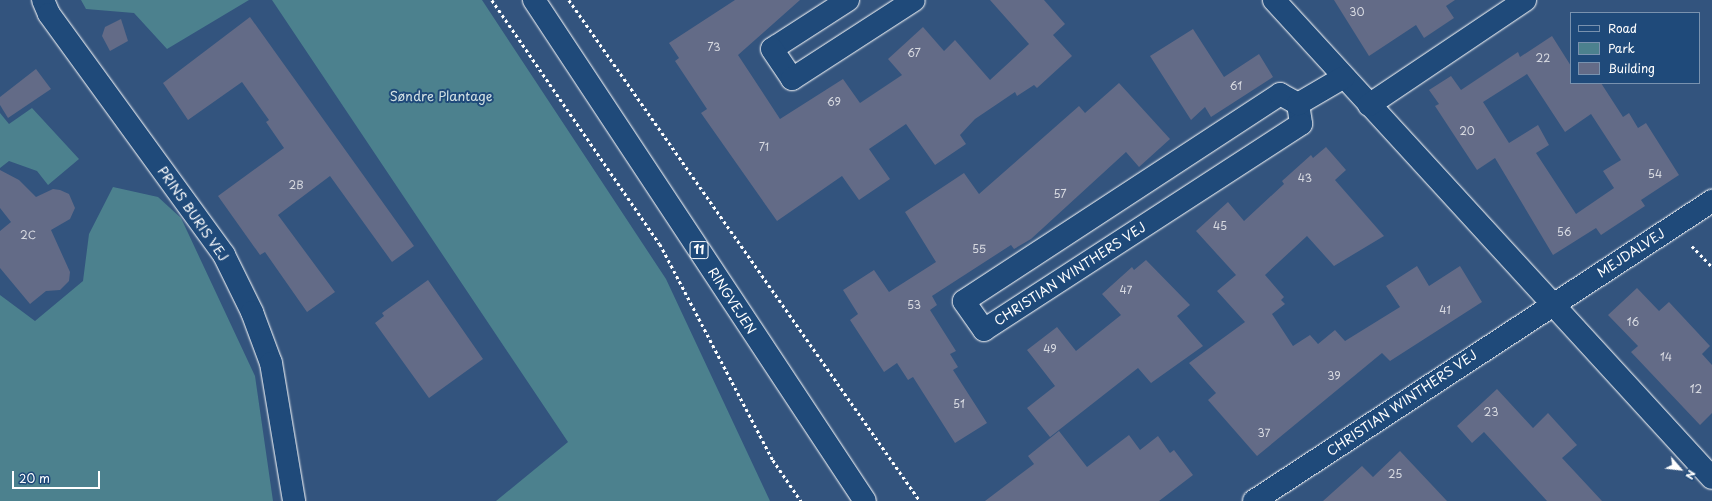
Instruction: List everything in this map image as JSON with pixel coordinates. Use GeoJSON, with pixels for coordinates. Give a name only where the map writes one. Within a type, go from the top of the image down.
{"type":"FeatureCollection","features":[{"type":"Feature","properties":{"kind":"street","name":"PRINS BURIS VEJ"},"geometry":{"type":"LineString","coordinates":[[43,0],[49,14],[224,255],[252,312],[271,363],[294,501]]}},
{"type":"Feature","properties":{"kind":"street","name":"RINGVEJEN"},"geometry":{"type":"LineString","coordinates":[[534,0],[865,501]]}},
{"type":"Feature","properties":{"kind":"street"},"geometry":{"type":"LineString","coordinates":[[848,0],[772,49],[792,79],[914,0]]}},
{"type":"Feature","properties":{"kind":"street"},"geometry":{"type":"LineString","coordinates":[[1274,0],[1550,305],[1712,478]]}},
{"type":"Feature","properties":{"kind":"street"},"geometry":{"type":"LineString","coordinates":[[1369,105],[1525,0]]}},
{"type":"Feature","properties":{"kind":"street"},"geometry":{"type":"LineString","coordinates":[[1298,104],[1344,77]]}},
{"type":"Feature","properties":{"kind":"street","name":"CHRISTIAN WINTHERS VEJ"},"geometry":{"type":"LineString","coordinates":[[1280,94],[1298,104],[1301,124],[984,330],[964,301],[1280,94]]}},
{"type":"Feature","properties":{"kind":"street","name":"MEJDALVEJ"},"geometry":{"type":"LineString","coordinates":[[1550,305],[1712,201]]}},
{"type":"Feature","properties":{"kind":"street","name":"CHRISTIAN WINTHERS VEJ"},"geometry":{"type":"LineString","coordinates":[[1254,501],[1550,305]]}},
{"type":"Feature","properties":{"kind":"path"},"geometry":{"type":"LineString","coordinates":[[492,0],[660,244],[773,460],[801,501]]}},
{"type":"Feature","properties":{"kind":"path"},"geometry":{"type":"LineString","coordinates":[[569,0],[920,501]]}},
{"type":"Feature","properties":{"kind":"green space"},"geometry":{"type":"Polygon","coordinates":[[[81,0],[249,0],[167,49],[134,13],[86,9],[81,0]]]}},
{"type":"Feature","properties":{"kind":"green space","name":"Søndre Plantage"},"geometry":{"type":"Polygon","coordinates":[[[272,0],[482,0],[666,279],[770,501],[496,501],[568,442],[272,0]]]}},
{"type":"Feature","properties":{"kind":"green space"},"geometry":{"type":"Polygon","coordinates":[[[32,108],[79,159],[48,185],[37,171],[9,161],[0,168],[0,113],[9,124],[32,108]]]}},
{"type":"Feature","properties":{"kind":"green space"},"geometry":{"type":"Polygon","coordinates":[[[113,187],[158,197],[181,218],[255,376],[273,501],[0,501],[0,295],[35,321],[83,281],[89,234],[113,187]]]}},
{"type":"Feature","properties":{"kind":"building"},"geometry":{"type":"Polygon","coordinates":[[[735,0],[800,0],[738,55],[780,119],[843,79],[860,103],[902,75],[888,59],[923,27],[944,51],[955,40],[990,80],[1029,44],[990,0],[1044,0],[1065,24],[1053,35],[1072,56],[1037,88],[1034,85],[1017,96],[1015,92],[975,119],[960,135],[966,144],[935,165],[906,124],[869,149],[890,179],[859,200],[842,176],[777,221],[701,113],[707,109],[675,61],[679,58],[669,43],[735,0]]]}},
{"type":"Feature","properties":{"kind":"building"},"geometry":{"type":"Polygon","coordinates":[[[1334,0],[1455,0],[1446,6],[1454,18],[1424,38],[1416,25],[1369,56],[1334,0]]]}},
{"type":"Feature","properties":{"kind":"building"},"geometry":{"type":"Polygon","coordinates":[[[250,17],[414,246],[392,262],[330,176],[278,215],[335,292],[307,312],[265,252],[260,255],[218,196],[284,148],[266,122],[269,120],[242,82],[188,120],[163,83],[250,17]]]}},
{"type":"Feature","properties":{"kind":"building"},"geometry":{"type":"Polygon","coordinates":[[[121,19],[128,41],[110,51],[102,36],[105,27],[121,19]]]}},
{"type":"Feature","properties":{"kind":"building"},"geometry":{"type":"Polygon","coordinates":[[[1193,29],[1224,77],[1259,54],[1273,77],[1211,117],[1205,107],[1191,120],[1150,56],[1193,29]]]}},
{"type":"Feature","properties":{"kind":"building"},"geometry":{"type":"Polygon","coordinates":[[[1552,36],[1570,64],[1570,84],[1602,84],[1623,117],[1629,113],[1638,128],[1646,123],[1679,175],[1641,200],[1645,206],[1601,235],[1596,228],[1553,255],[1495,158],[1477,170],[1435,106],[1439,104],[1429,90],[1451,76],[1461,90],[1518,52],[1520,57],[1552,36]],[[1527,74],[1483,102],[1509,143],[1538,125],[1549,145],[1536,153],[1576,214],[1614,188],[1603,171],[1621,160],[1591,114],[1565,132],[1527,74]]]}},
{"type":"Feature","properties":{"kind":"building"},"geometry":{"type":"Polygon","coordinates":[[[36,69],[51,89],[8,118],[0,105],[0,97],[36,69]]]}},
{"type":"Feature","properties":{"kind":"building"},"geometry":{"type":"Polygon","coordinates":[[[1119,83],[1170,139],[1139,167],[1126,152],[1031,239],[1014,249],[1011,245],[932,296],[937,305],[930,310],[956,351],[950,354],[958,367],[953,370],[987,423],[955,443],[913,377],[908,380],[897,363],[884,372],[850,320],[858,314],[843,290],[874,270],[889,292],[936,262],[905,212],[964,173],[979,194],[1079,106],[1085,113],[1119,83]]]}},
{"type":"Feature","properties":{"kind":"building"},"geometry":{"type":"Polygon","coordinates":[[[1326,147],[1346,170],[1335,180],[1384,236],[1334,266],[1307,236],[1265,275],[1284,297],[1281,300],[1285,304],[1272,314],[1293,346],[1310,335],[1318,344],[1335,330],[1345,341],[1400,307],[1386,286],[1417,266],[1429,286],[1460,266],[1482,302],[1390,361],[1382,353],[1257,456],[1208,400],[1216,393],[1189,363],[1245,322],[1217,291],[1236,275],[1196,231],[1228,202],[1244,221],[1284,184],[1282,181],[1311,155],[1313,158],[1326,147]]]}},
{"type":"Feature","properties":{"kind":"building"},"geometry":{"type":"Polygon","coordinates":[[[0,170],[19,180],[36,197],[53,189],[69,194],[75,208],[70,219],[51,230],[70,272],[69,281],[60,290],[46,291],[30,304],[0,268],[0,231],[11,222],[0,208],[0,170]]]}},
{"type":"Feature","properties":{"kind":"building"},"geometry":{"type":"Polygon","coordinates":[[[1146,260],[1190,305],[1177,316],[1203,346],[1151,383],[1138,368],[1050,437],[1027,408],[1055,386],[1027,350],[1057,327],[1076,351],[1121,315],[1102,294],[1132,267],[1134,270],[1146,260]]]}},
{"type":"Feature","properties":{"kind":"building"},"geometry":{"type":"Polygon","coordinates":[[[428,280],[483,359],[429,398],[375,323],[384,316],[382,313],[428,280]]]}},
{"type":"Feature","properties":{"kind":"building"},"geometry":{"type":"Polygon","coordinates":[[[1637,288],[1659,311],[1669,302],[1710,346],[1702,354],[1712,365],[1712,413],[1700,425],[1631,352],[1638,346],[1608,315],[1637,288]]]}},
{"type":"Feature","properties":{"kind":"building"},"geometry":{"type":"Polygon","coordinates":[[[1497,389],[1533,428],[1548,413],[1577,445],[1562,458],[1602,501],[1547,501],[1484,432],[1472,443],[1457,426],[1497,389]]]}},
{"type":"Feature","properties":{"kind":"building"},"geometry":{"type":"Polygon","coordinates":[[[1059,431],[1087,467],[1129,435],[1140,450],[1158,436],[1170,453],[1174,450],[1193,475],[1159,501],[985,501],[1034,464],[1028,456],[1059,431]]]}},
{"type":"Feature","properties":{"kind":"building"},"geometry":{"type":"Polygon","coordinates":[[[1400,451],[1447,501],[1323,501],[1362,466],[1373,477],[1400,451]]]}}]}
